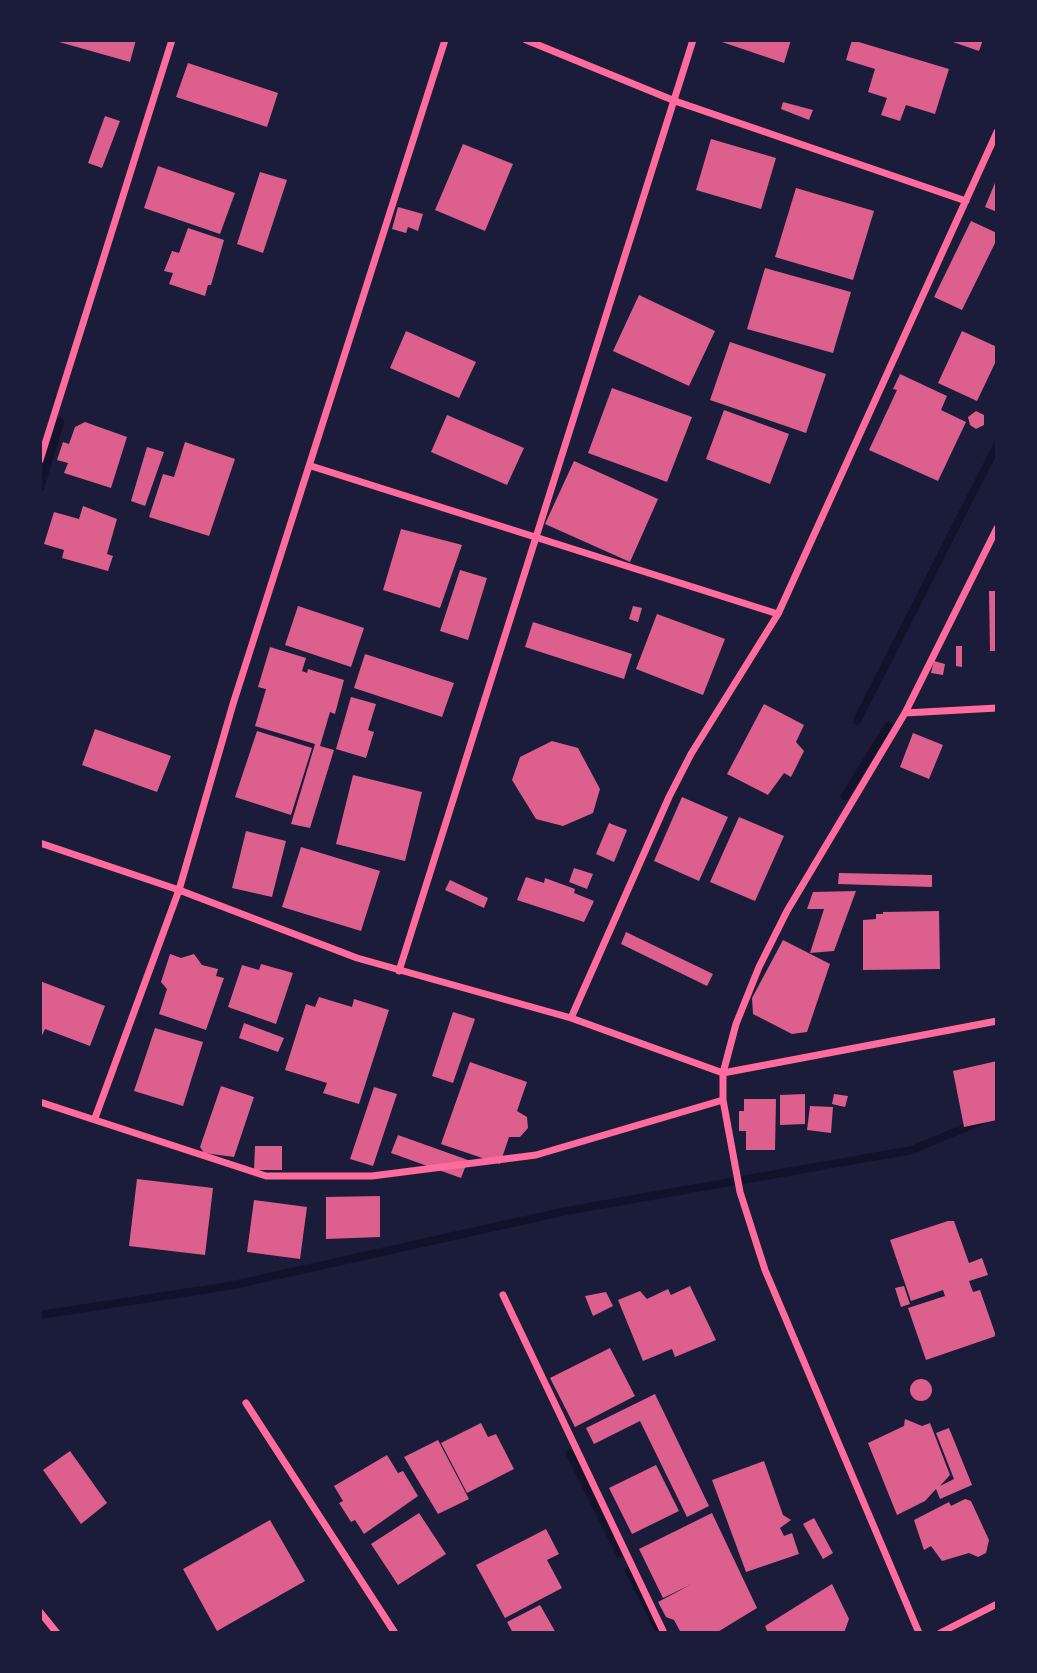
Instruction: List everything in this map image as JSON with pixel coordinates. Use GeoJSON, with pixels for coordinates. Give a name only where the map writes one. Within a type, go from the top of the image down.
{"type":"FeatureCollection","features":[{"type":"Feature","properties":{"kind":"street"},"geometry":{"type":"LineString","coordinates":[[40,460],[172,40]]}},
{"type":"Feature","properties":{"kind":"street"},"geometry":{"type":"LineString","coordinates":[[95,1118],[179,890],[233,704],[445,40]]}},
{"type":"Feature","properties":{"kind":"street"},"geometry":{"type":"LineString","coordinates":[[526,40],[675,101],[966,201]]}},
{"type":"Feature","properties":{"kind":"street"},"geometry":{"type":"LineString","coordinates":[[399,971],[693,40]]}},
{"type":"Feature","properties":{"kind":"street"},"geometry":{"type":"LineString","coordinates":[[571,1018],[680,775],[778,614],[997,132]]}},
{"type":"Feature","properties":{"kind":"street"},"geometry":{"type":"LineString","coordinates":[[311,466],[778,614]]}},
{"type":"Feature","properties":{"kind":"street"},"geometry":{"type":"LineString","coordinates":[[919,1633],[765,1270],[740,1192],[723,1100],[723,1073],[736,1024],[764,956],[787,911],[905,713],[997,528]]}},
{"type":"Feature","properties":{"kind":"street"},"geometry":{"type":"LineString","coordinates":[[905,713],[997,708]]}},
{"type":"Feature","properties":{"kind":"street"},"geometry":{"type":"LineString","coordinates":[[40,844],[179,890],[357,958],[571,1018],[723,1073],[997,1021]]}},
{"type":"Feature","properties":{"kind":"street"},"geometry":{"type":"LineString","coordinates":[[40,1102],[266,1176],[372,1176],[536,1154],[723,1100]]}},
{"type":"Feature","properties":{"kind":"street"},"geometry":{"type":"LineString","coordinates":[[503,1295],[664,1633]]}},
{"type":"Feature","properties":{"kind":"street"},"geometry":{"type":"LineString","coordinates":[[246,1403],[395,1633]]}},
{"type":"Feature","properties":{"kind":"street"},"geometry":{"type":"LineString","coordinates":[[940,1633],[997,1604]]}},
{"type":"Feature","properties":{"kind":"street"},"geometry":{"type":"LineString","coordinates":[[40,1612],[57,1633]]}},
{"type":"Feature","properties":{"kind":"building"},"geometry":{"type":"Polygon","coordinates":[[[52,40],[136,40],[130,62],[52,40]]]}},
{"type":"Feature","properties":{"kind":"building"},"geometry":{"type":"Polygon","coordinates":[[[716,40],[791,40],[784,63],[716,40]]]}},
{"type":"Feature","properties":{"kind":"building"},"geometry":{"type":"Polygon","coordinates":[[[852,40],[949,69],[935,114],[906,105],[900,121],[881,115],[887,98],[868,92],[875,69],[846,60],[852,40]]]}},
{"type":"Feature","properties":{"kind":"building"},"geometry":{"type":"Polygon","coordinates":[[[947,40],[983,40],[979,51],[947,40]]]}},
{"type":"Feature","properties":{"kind":"building"},"geometry":{"type":"Polygon","coordinates":[[[188,63],[278,93],[267,127],[176,97],[188,63]]]}},
{"type":"Feature","properties":{"kind":"building"},"geometry":{"type":"Polygon","coordinates":[[[783,102],[813,110],[809,120],[781,109],[783,102]]]}},
{"type":"Feature","properties":{"kind":"building"},"geometry":{"type":"Polygon","coordinates":[[[105,116],[120,121],[102,168],[88,163],[105,116]]]}},
{"type":"Feature","properties":{"kind":"building"},"geometry":{"type":"Polygon","coordinates":[[[711,139],[776,158],[761,209],[696,190],[711,139]]]}},
{"type":"Feature","properties":{"kind":"building"},"geometry":{"type":"Polygon","coordinates":[[[463,144],[513,164],[485,231],[435,210],[463,144]]]}},
{"type":"Feature","properties":{"kind":"building"},"geometry":{"type":"Polygon","coordinates":[[[158,166],[235,193],[220,234],[144,208],[158,166]]]}},
{"type":"Feature","properties":{"kind":"building"},"geometry":{"type":"Polygon","coordinates":[[[260,172],[287,180],[263,253],[237,244],[260,172]]]}},
{"type":"Feature","properties":{"kind":"building"},"geometry":{"type":"Polygon","coordinates":[[[997,178],[997,212],[985,207],[997,178]]]}},
{"type":"Feature","properties":{"kind":"building"},"geometry":{"type":"Polygon","coordinates":[[[796,188],[874,211],[853,280],[775,257],[796,188]]]}},
{"type":"Feature","properties":{"kind":"building"},"geometry":{"type":"Polygon","coordinates":[[[398,207],[423,214],[418,231],[408,227],[406,233],[392,229],[398,207]]]}},
{"type":"Feature","properties":{"kind":"building"},"geometry":{"type":"Polygon","coordinates":[[[971,221],[997,233],[997,239],[962,310],[934,297],[971,221]]]}},
{"type":"Feature","properties":{"kind":"building"},"geometry":{"type":"Polygon","coordinates":[[[188,228],[224,240],[211,285],[208,285],[205,296],[169,284],[173,273],[164,271],[172,251],[179,253],[188,228]]]}},
{"type":"Feature","properties":{"kind":"building"},"geometry":{"type":"Polygon","coordinates":[[[765,268],[851,292],[833,353],[747,329],[765,268]]]}},
{"type":"Feature","properties":{"kind":"building"},"geometry":{"type":"Polygon","coordinates":[[[639,295],[715,331],[689,386],[613,351],[639,295]]]}},
{"type":"Feature","properties":{"kind":"building"},"geometry":{"type":"Polygon","coordinates":[[[406,331],[476,362],[459,398],[390,368],[406,331]]]}},
{"type":"Feature","properties":{"kind":"building"},"geometry":{"type":"Polygon","coordinates":[[[962,331],[997,347],[997,359],[977,401],[938,383],[962,331]]]}},
{"type":"Feature","properties":{"kind":"building"},"geometry":{"type":"Polygon","coordinates":[[[730,342],[826,374],[806,433],[710,400],[730,342]]]}},
{"type":"Feature","properties":{"kind":"building"},"geometry":{"type":"Polygon","coordinates":[[[900,374],[947,396],[941,410],[966,422],[938,481],[869,450],[897,390],[893,389],[900,374]]]}},
{"type":"Feature","properties":{"kind":"building"},"geometry":{"type":"Polygon","coordinates":[[[612,388],[692,417],[667,482],[588,453],[612,388]]]}},
{"type":"Feature","properties":{"kind":"building"},"geometry":{"type":"Polygon","coordinates":[[[724,410],[789,434],[770,484],[706,459],[724,410]]]}},
{"type":"Feature","properties":{"kind":"building"},"geometry":{"type":"Polygon","coordinates":[[[976,411],[984,415],[984,425],[976,429],[970,425],[968,417],[976,411]]]}},
{"type":"Feature","properties":{"kind":"building"},"geometry":{"type":"Polygon","coordinates":[[[447,415],[524,448],[507,485],[431,452],[447,415]]]}},
{"type":"Feature","properties":{"kind":"building"},"geometry":{"type":"Polygon","coordinates":[[[85,422],[127,437],[111,488],[64,473],[68,463],[57,460],[63,442],[69,444],[75,427],[85,422]]]}},
{"type":"Feature","properties":{"kind":"building"},"geometry":{"type":"Polygon","coordinates":[[[185,442],[235,459],[209,536],[149,517],[163,474],[174,477],[185,442]]]}},
{"type":"Feature","properties":{"kind":"building"},"geometry":{"type":"Polygon","coordinates":[[[147,447],[164,452],[145,506],[131,501],[147,447]]]}},
{"type":"Feature","properties":{"kind":"building"},"geometry":{"type":"Polygon","coordinates":[[[574,461],[658,499],[630,562],[545,524],[574,461]]]}},
{"type":"Feature","properties":{"kind":"building"},"geometry":{"type":"Polygon","coordinates":[[[83,506],[117,519],[107,554],[113,556],[108,571],[62,558],[64,550],[44,544],[54,512],[79,519],[83,506]]]}},
{"type":"Feature","properties":{"kind":"building"},"geometry":{"type":"Polygon","coordinates":[[[401,529],[462,545],[440,608],[383,590],[401,529]]]}},
{"type":"Feature","properties":{"kind":"building"},"geometry":{"type":"Polygon","coordinates":[[[460,570],[487,578],[468,640],[440,631],[460,570]]]}},
{"type":"Feature","properties":{"kind":"building"},"geometry":{"type":"Polygon","coordinates":[[[989,591],[997,591],[997,651],[990,651],[989,591]]]}},
{"type":"Feature","properties":{"kind":"building"},"geometry":{"type":"Polygon","coordinates":[[[298,606],[364,628],[351,667],[285,645],[298,606]]]}},
{"type":"Feature","properties":{"kind":"building"},"geometry":{"type":"Polygon","coordinates":[[[633,606],[642,608],[638,622],[629,619],[633,606]]]}},
{"type":"Feature","properties":{"kind":"building"},"geometry":{"type":"Polygon","coordinates":[[[657,614],[725,639],[703,695],[636,669],[657,614]]]}},
{"type":"Feature","properties":{"kind":"building"},"geometry":{"type":"Polygon","coordinates":[[[533,622],[632,654],[624,679],[525,647],[533,622]]]}},
{"type":"Feature","properties":{"kind":"building"},"geometry":{"type":"Polygon","coordinates":[[[956,646],[962,646],[962,667],[956,666],[956,646]]]}},
{"type":"Feature","properties":{"kind":"building"},"geometry":{"type":"Polygon","coordinates":[[[270,647],[306,658],[302,671],[307,673],[308,669],[344,680],[335,714],[330,712],[320,746],[334,750],[310,828],[291,824],[315,744],[255,726],[266,689],[258,687],[270,647]]]}},
{"type":"Feature","properties":{"kind":"building"},"geometry":{"type":"Polygon","coordinates":[[[365,654],[454,683],[442,717],[354,688],[365,654]]]}},
{"type":"Feature","properties":{"kind":"building"},"geometry":{"type":"Polygon","coordinates":[[[934,661],[945,664],[943,675],[931,673],[934,661]]]}},
{"type":"Feature","properties":{"kind":"building"},"geometry":{"type":"Polygon","coordinates":[[[351,697],[376,704],[368,730],[374,732],[366,758],[336,749],[351,697]]]}},
{"type":"Feature","properties":{"kind":"building"},"geometry":{"type":"Polygon","coordinates":[[[764,704],[804,725],[796,742],[804,751],[791,777],[784,773],[768,795],[727,774],[764,704]]]}},
{"type":"Feature","properties":{"kind":"building"},"geometry":{"type":"Polygon","coordinates":[[[95,729],[171,756],[157,792],[82,765],[95,729]]]}},
{"type":"Feature","properties":{"kind":"building"},"geometry":{"type":"Polygon","coordinates":[[[257,731],[312,748],[291,815],[235,797],[257,731]]]}},
{"type":"Feature","properties":{"kind":"building"},"geometry":{"type":"Polygon","coordinates":[[[913,733],[943,745],[929,779],[900,767],[913,733]]]}},
{"type":"Feature","properties":{"kind":"building"},"geometry":{"type":"Polygon","coordinates":[[[552,741],[578,748],[600,789],[593,813],[563,826],[536,819],[512,780],[520,757],[552,741]]]}},
{"type":"Feature","properties":{"kind":"building"},"geometry":{"type":"Polygon","coordinates":[[[353,775],[422,792],[405,861],[336,844],[353,775]]]}},
{"type":"Feature","properties":{"kind":"building"},"geometry":{"type":"Polygon","coordinates":[[[682,797],[728,817],[699,881],[654,861],[682,797]]]}},
{"type":"Feature","properties":{"kind":"building"},"geometry":{"type":"Polygon","coordinates":[[[739,817],[784,836],[755,901],[710,882],[739,817]]]}},
{"type":"Feature","properties":{"kind":"building"},"geometry":{"type":"Polygon","coordinates":[[[609,823],[627,830],[614,862],[596,854],[609,823]]]}},
{"type":"Feature","properties":{"kind":"building"},"geometry":{"type":"Polygon","coordinates":[[[246,831],[286,841],[272,897],[232,888],[246,831]]]}},
{"type":"Feature","properties":{"kind":"building"},"geometry":{"type":"Polygon","coordinates":[[[301,847],[380,871],[361,931],[282,907],[301,847]]]}},
{"type":"Feature","properties":{"kind":"building"},"geometry":{"type":"Polygon","coordinates":[[[574,868],[593,874],[587,889],[569,882],[574,868]]]}},
{"type":"Feature","properties":{"kind":"building"},"geometry":{"type":"Polygon","coordinates":[[[839,873],[932,875],[932,887],[838,884],[839,873]]]}},
{"type":"Feature","properties":{"kind":"building"},"geometry":{"type":"Polygon","coordinates":[[[526,877],[544,883],[545,878],[575,889],[574,893],[594,901],[584,922],[517,900],[526,877]]]}},
{"type":"Feature","properties":{"kind":"building"},"geometry":{"type":"Polygon","coordinates":[[[450,880],[488,898],[484,908],[445,890],[450,880]]]}},
{"type":"Feature","properties":{"kind":"building"},"geometry":{"type":"Polygon","coordinates":[[[856,891],[834,951],[810,953],[824,909],[807,909],[813,892],[856,891]]]}},
{"type":"Feature","properties":{"kind":"building"},"geometry":{"type":"Polygon","coordinates":[[[939,911],[940,969],[863,970],[863,920],[876,919],[876,914],[883,912],[939,911]]]}},
{"type":"Feature","properties":{"kind":"building"},"geometry":{"type":"Polygon","coordinates":[[[626,932],[713,974],[707,986],[621,944],[626,932]]]}},
{"type":"Feature","properties":{"kind":"building"},"geometry":{"type":"Polygon","coordinates":[[[783,940],[830,964],[807,1032],[792,1034],[753,1014],[752,998],[783,940]]]}},
{"type":"Feature","properties":{"kind":"building"},"geometry":{"type":"Polygon","coordinates":[[[170,954],[181,958],[194,954],[202,965],[218,969],[216,976],[224,978],[206,1030],[159,1014],[167,989],[161,982],[170,954]]]}},
{"type":"Feature","properties":{"kind":"building"},"geometry":{"type":"Polygon","coordinates":[[[261,964],[293,973],[276,1024],[228,1007],[242,965],[259,970],[261,964]]]}},
{"type":"Feature","properties":{"kind":"building"},"geometry":{"type":"Polygon","coordinates":[[[40,981],[105,1006],[90,1046],[45,1029],[40,1040],[40,981]]]}},
{"type":"Feature","properties":{"kind":"building"},"geometry":{"type":"Polygon","coordinates":[[[319,997],[352,1007],[354,999],[389,1010],[359,1104],[323,1093],[327,1083],[285,1070],[306,1004],[315,1007],[319,997]]]}},
{"type":"Feature","properties":{"kind":"building"},"geometry":{"type":"Polygon","coordinates":[[[453,1012],[475,1019],[453,1083],[432,1076],[453,1012]]]}},
{"type":"Feature","properties":{"kind":"building"},"geometry":{"type":"Polygon","coordinates":[[[244,1023],[284,1038],[278,1052],[239,1038],[244,1023]]]}},
{"type":"Feature","properties":{"kind":"building"},"geometry":{"type":"Polygon","coordinates":[[[155,1028],[203,1042],[183,1106],[134,1091],[155,1028]]]}},
{"type":"Feature","properties":{"kind":"building"},"geometry":{"type":"Polygon","coordinates":[[[997,1061],[997,1120],[964,1127],[953,1071],[997,1061]]]}},
{"type":"Feature","properties":{"kind":"building"},"geometry":{"type":"Polygon","coordinates":[[[470,1062],[527,1082],[517,1111],[527,1117],[528,1128],[520,1137],[509,1137],[500,1164],[441,1144],[470,1062]]]}},
{"type":"Feature","properties":{"kind":"building"},"geometry":{"type":"Polygon","coordinates":[[[221,1086],[254,1097],[234,1157],[204,1153],[200,1147],[221,1086]]]}},
{"type":"Feature","properties":{"kind":"building"},"geometry":{"type":"Polygon","coordinates":[[[374,1087],[397,1094],[373,1166],[350,1159],[374,1087]]]}},
{"type":"Feature","properties":{"kind":"building"},"geometry":{"type":"Polygon","coordinates":[[[805,1094],[805,1124],[780,1125],[780,1095],[805,1094]]]}},
{"type":"Feature","properties":{"kind":"building"},"geometry":{"type":"Polygon","coordinates":[[[834,1094],[848,1096],[845,1107],[832,1104],[834,1094]]]}},
{"type":"Feature","properties":{"kind":"building"},"geometry":{"type":"Polygon","coordinates":[[[744,1099],[776,1099],[775,1150],[746,1150],[746,1131],[739,1131],[739,1111],[744,1111],[744,1099]]]}},
{"type":"Feature","properties":{"kind":"building"},"geometry":{"type":"Polygon","coordinates":[[[810,1106],[833,1107],[831,1133],[807,1130],[810,1106]]]}},
{"type":"Feature","properties":{"kind":"building"},"geometry":{"type":"Polygon","coordinates":[[[398,1135],[468,1160],[461,1178],[391,1153],[398,1135]]]}},
{"type":"Feature","properties":{"kind":"building"},"geometry":{"type":"Polygon","coordinates":[[[255,1146],[282,1146],[282,1170],[254,1170],[255,1146]]]}},
{"type":"Feature","properties":{"kind":"building"},"geometry":{"type":"Polygon","coordinates":[[[137,1179],[213,1188],[205,1255],[129,1246],[137,1179]]]}},
{"type":"Feature","properties":{"kind":"building"},"geometry":{"type":"Polygon","coordinates":[[[380,1196],[380,1237],[326,1239],[326,1197],[380,1196]]]}},
{"type":"Feature","properties":{"kind":"building"},"geometry":{"type":"Polygon","coordinates":[[[254,1200],[307,1207],[300,1259],[247,1252],[254,1200]]]}},
{"type":"Feature","properties":{"kind":"building"},"geometry":{"type":"Polygon","coordinates":[[[954,1221],[969,1263],[982,1258],[988,1275],[969,1281],[973,1292],[980,1290],[996,1336],[926,1360],[908,1308],[945,1296],[943,1290],[911,1301],[890,1240],[954,1221]]]}},
{"type":"Feature","properties":{"kind":"building"},"geometry":{"type":"Polygon","coordinates":[[[690,1286],[716,1340],[675,1357],[672,1349],[643,1361],[618,1300],[640,1291],[647,1299],[668,1289],[671,1295],[690,1286]]]}},
{"type":"Feature","properties":{"kind":"building"},"geometry":{"type":"Polygon","coordinates":[[[904,1286],[910,1304],[901,1307],[895,1288],[904,1286]]]}},
{"type":"Feature","properties":{"kind":"building"},"geometry":{"type":"Polygon","coordinates":[[[606,1292],[613,1306],[593,1316],[585,1296],[606,1292]]]}},
{"type":"Feature","properties":{"kind":"building"},"geometry":{"type":"Polygon","coordinates":[[[610,1348],[635,1396],[575,1427],[550,1378],[610,1348]]]}},
{"type":"Feature","properties":{"kind":"building"},"geometry":{"type":"Polygon","coordinates":[[[921,1379],[929,1382],[932,1390],[929,1398],[921,1401],[913,1398],[910,1390],[913,1382],[921,1379]]]}},
{"type":"Feature","properties":{"kind":"building"},"geometry":{"type":"Polygon","coordinates":[[[655,1394],[709,1506],[687,1517],[640,1421],[594,1444],[586,1428],[655,1394]]]}},
{"type":"Feature","properties":{"kind":"building"},"geometry":{"type":"Polygon","coordinates":[[[905,1419],[922,1426],[930,1423],[950,1475],[940,1486],[954,1479],[936,1433],[949,1428],[972,1485],[940,1499],[936,1489],[925,1501],[897,1515],[868,1443],[904,1426],[905,1419]]]}},
{"type":"Feature","properties":{"kind":"building"},"geometry":{"type":"Polygon","coordinates":[[[481,1423],[488,1437],[496,1434],[514,1469],[467,1493],[441,1443],[481,1423]]]}},
{"type":"Feature","properties":{"kind":"building"},"geometry":{"type":"Polygon","coordinates":[[[438,1440],[469,1499],[438,1514],[404,1457],[438,1440]]]}},
{"type":"Feature","properties":{"kind":"building"},"geometry":{"type":"Polygon","coordinates":[[[70,1451],[107,1503],[81,1524],[43,1470],[70,1451]]]}},
{"type":"Feature","properties":{"kind":"building"},"geometry":{"type":"Polygon","coordinates":[[[387,1455],[398,1473],[403,1471],[418,1496],[364,1534],[355,1520],[351,1522],[339,1503],[343,1501],[334,1486],[387,1455]]]}},
{"type":"Feature","properties":{"kind":"building"},"geometry":{"type":"Polygon","coordinates":[[[764,1461],[783,1515],[791,1520],[780,1528],[784,1536],[792,1533],[799,1554],[746,1572],[712,1480],[764,1461]]]}},
{"type":"Feature","properties":{"kind":"building"},"geometry":{"type":"Polygon","coordinates":[[[656,1465],[679,1511],[632,1534],[609,1488],[656,1465]]]}},
{"type":"Feature","properties":{"kind":"building"},"geometry":{"type":"Polygon","coordinates":[[[965,1499],[971,1501],[989,1540],[986,1553],[978,1557],[969,1553],[942,1561],[931,1546],[924,1550],[914,1520],[949,1502],[951,1506],[965,1499]]]}},
{"type":"Feature","properties":{"kind":"building"},"geometry":{"type":"Polygon","coordinates":[[[419,1513],[446,1554],[398,1585],[371,1544],[419,1513]]]}},
{"type":"Feature","properties":{"kind":"building"},"geometry":{"type":"Polygon","coordinates":[[[712,1513],[757,1608],[716,1633],[681,1633],[674,1620],[666,1617],[658,1602],[692,1584],[663,1598],[639,1549],[712,1513]]]}},
{"type":"Feature","properties":{"kind":"building"},"geometry":{"type":"Polygon","coordinates":[[[814,1518],[833,1553],[823,1559],[803,1524],[814,1518]]]}},
{"type":"Feature","properties":{"kind":"building"},"geometry":{"type":"Polygon","coordinates":[[[270,1520],[305,1581],[217,1631],[183,1569],[270,1520]]]}},
{"type":"Feature","properties":{"kind":"building"},"geometry":{"type":"Polygon","coordinates":[[[546,1529],[559,1554],[547,1560],[562,1588],[505,1618],[476,1565],[546,1529]]]}},
{"type":"Feature","properties":{"kind":"building"},"geometry":{"type":"Polygon","coordinates":[[[832,1584],[849,1619],[844,1633],[768,1633],[765,1626],[832,1584]]]}},
{"type":"Feature","properties":{"kind":"building"},"geometry":{"type":"Polygon","coordinates":[[[540,1605],[556,1633],[513,1633],[507,1622],[540,1605]]]}},
{"type":"Feature","properties":{"kind":"waterway"},"geometry":{"type":"LineString","coordinates":[[40,488],[60,422]]}},
{"type":"Feature","properties":{"kind":"waterway"},"geometry":{"type":"LineString","coordinates":[[857,721],[997,445]]}},
{"type":"Feature","properties":{"kind":"waterway"},"geometry":{"type":"LineString","coordinates":[[845,796],[888,726]]}},
{"type":"Feature","properties":{"kind":"waterway"},"geometry":{"type":"LineString","coordinates":[[40,1315],[229,1286],[566,1211],[912,1150],[981,1121]]}},
{"type":"Feature","properties":{"kind":"waterway"},"geometry":{"type":"LineString","coordinates":[[570,1454],[620,1554]]}},
{"type":"Feature","properties":{"kind":"waterway"},"geometry":{"type":"LineString","coordinates":[[629,1571],[660,1633]]}}]}
